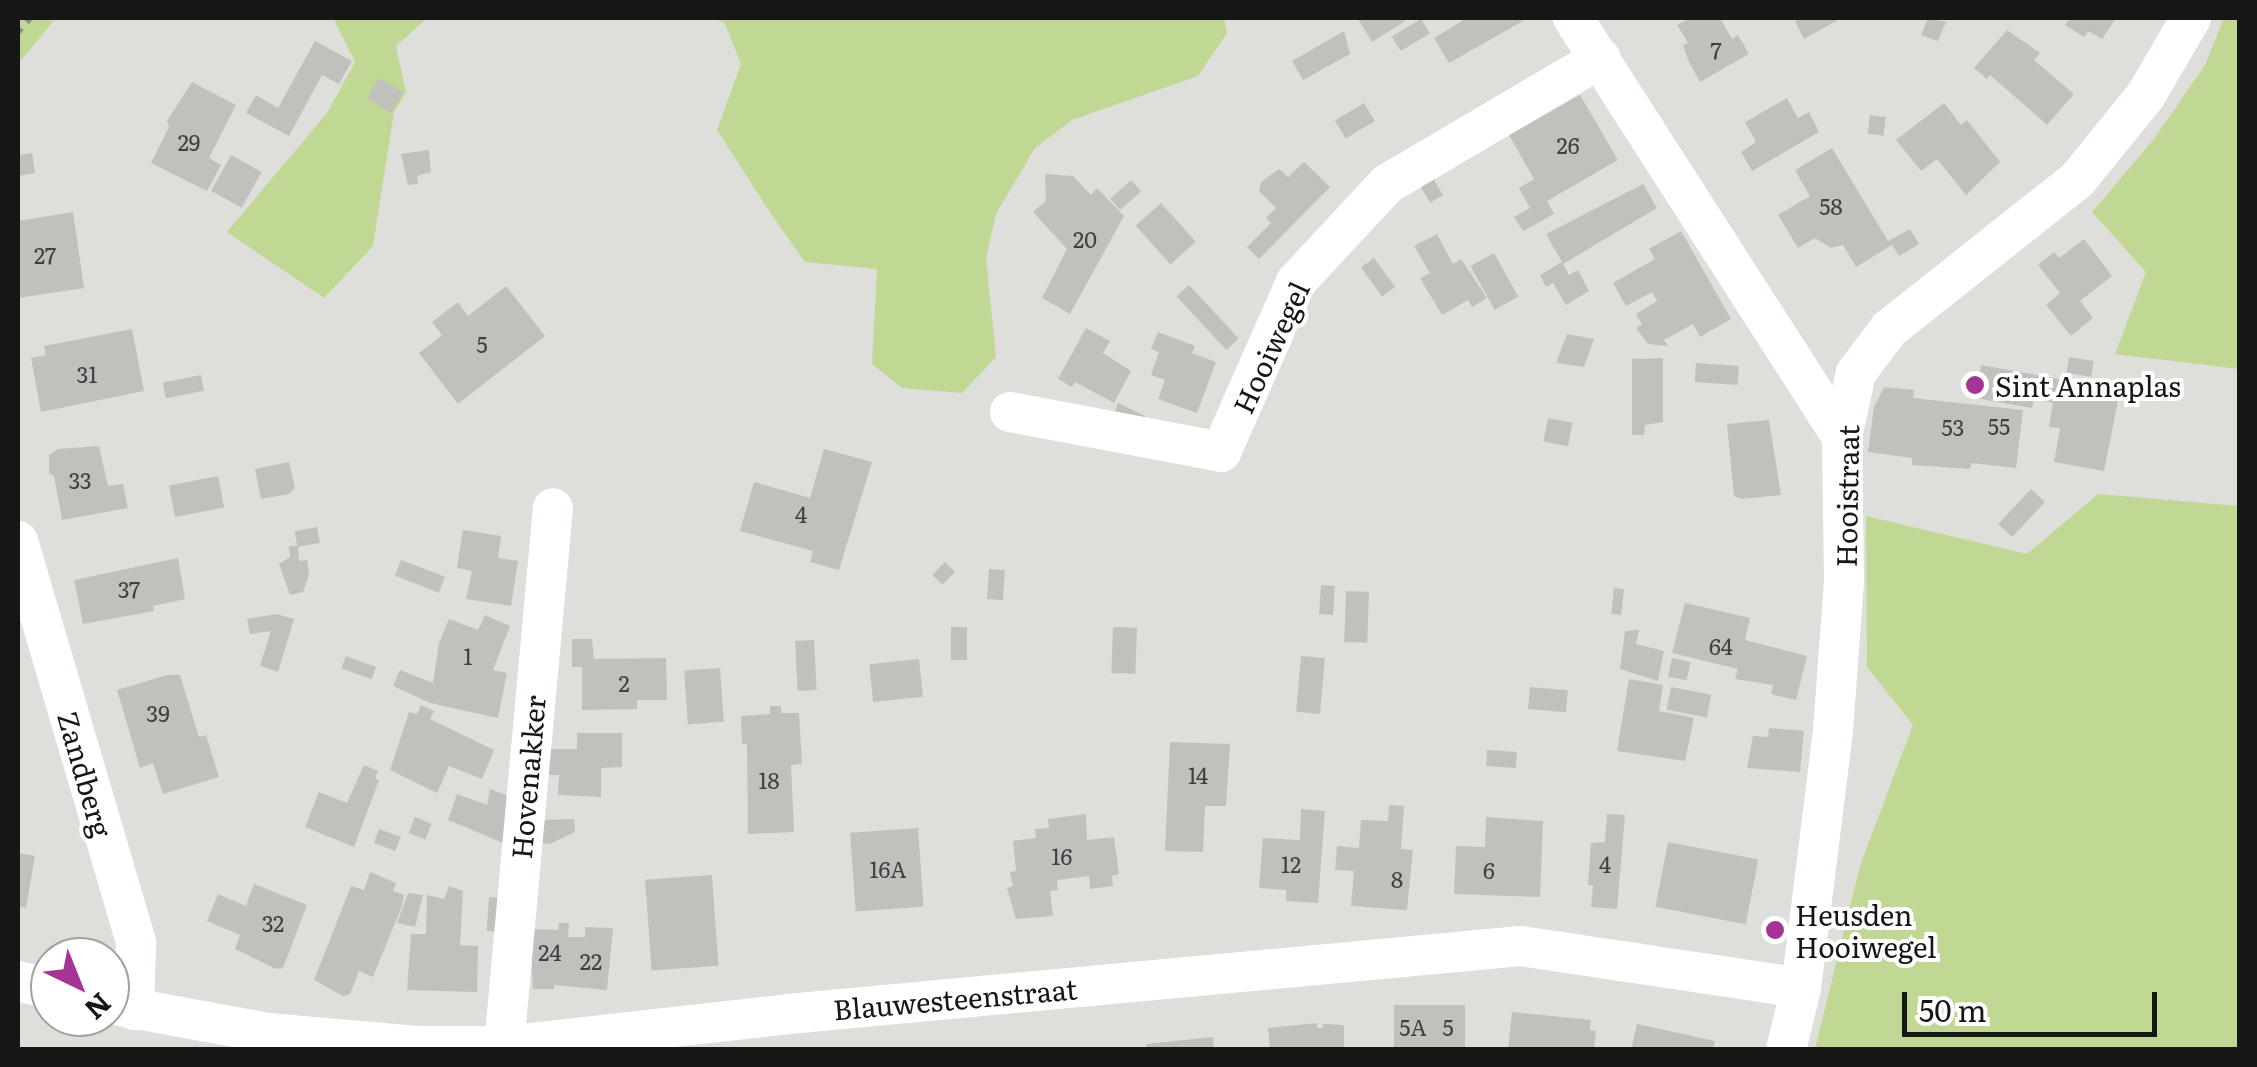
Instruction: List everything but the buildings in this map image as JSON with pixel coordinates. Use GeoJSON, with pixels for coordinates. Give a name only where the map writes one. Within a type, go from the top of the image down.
{"type":"FeatureCollection","features":[{"type":"Feature","properties":{"kind":"street"},"geometry":{"type":"LineString","coordinates":[[1572,18],[1842,437]]}},
{"type":"Feature","properties":{"kind":"street","name":"Hooistraat"},"geometry":{"type":"LineString","coordinates":[[1786,1050],[1801,988],[1835,712],[1844,580],[1842,437],[1856,373],[1889,328],[2078,179],[2146,94],[2191,18]]}},
{"type":"Feature","properties":{"kind":"street","name":"Hooiwegel"},"geometry":{"type":"LineString","coordinates":[[1010,412],[1222,452],[1296,282],[1387,184],[1601,58]]}},
{"type":"Feature","properties":{"kind":"street","name":"Hovenakker"},"geometry":{"type":"LineString","coordinates":[[504,1046],[553,508]]}},
{"type":"Feature","properties":{"kind":"street","name":"Zandberg"},"geometry":{"type":"LineString","coordinates":[[18,541],[136,943],[130,970]]}},
{"type":"Feature","properties":{"kind":"street","name":"Blauwesteenstraat"},"geometry":{"type":"LineString","coordinates":[[130,1008],[268,1034],[419,1048],[504,1046],[819,1011],[1521,946],[1801,988]]}},
{"type":"Feature","properties":{"kind":"path"},"geometry":{"type":"LineString","coordinates":[[18,32],[30,18]]}},
{"type":"Feature","properties":{"kind":"green space"},"geometry":{"type":"Polygon","coordinates":[[[18,18],[56,18],[18,64],[18,18]]]}},
{"type":"Feature","properties":{"kind":"green space"},"geometry":{"type":"Polygon","coordinates":[[[333,18],[427,18],[396,46],[406,92],[394,112],[373,246],[324,298],[227,232],[327,113],[355,62],[333,18]]]}},
{"type":"Feature","properties":{"kind":"green space"},"geometry":{"type":"Polygon","coordinates":[[[713,18],[1224,18],[1227,33],[1198,76],[1072,120],[1035,148],[996,214],[986,258],[996,357],[962,393],[902,388],[872,364],[877,269],[805,262],[771,214],[717,130],[741,64],[725,24],[713,18]]]}},
{"type":"Feature","properties":{"kind":"green space"},"geometry":{"type":"Polygon","coordinates":[[[2224,18],[2240,18],[2239,369],[2115,354],[2146,272],[2092,212],[2154,139],[2205,65],[2224,18]]]}},
{"type":"Feature","properties":{"kind":"green space"},"geometry":{"type":"Polygon","coordinates":[[[2098,494],[2239,506],[2239,1049],[1815,1049],[1860,866],[1913,725],[1867,667],[1866,516],[2027,554],[2098,494]]]}},
{"type":"Feature","properties":{"kind":"place","name":"Sint Annaplas"},"geometry":{"type":"Point","coordinates":[1975,385]}},
{"type":"Feature","properties":{"kind":"place","name":"Heusden Hooiwegel"},"geometry":{"type":"Point","coordinates":[1775,930]}}]}
